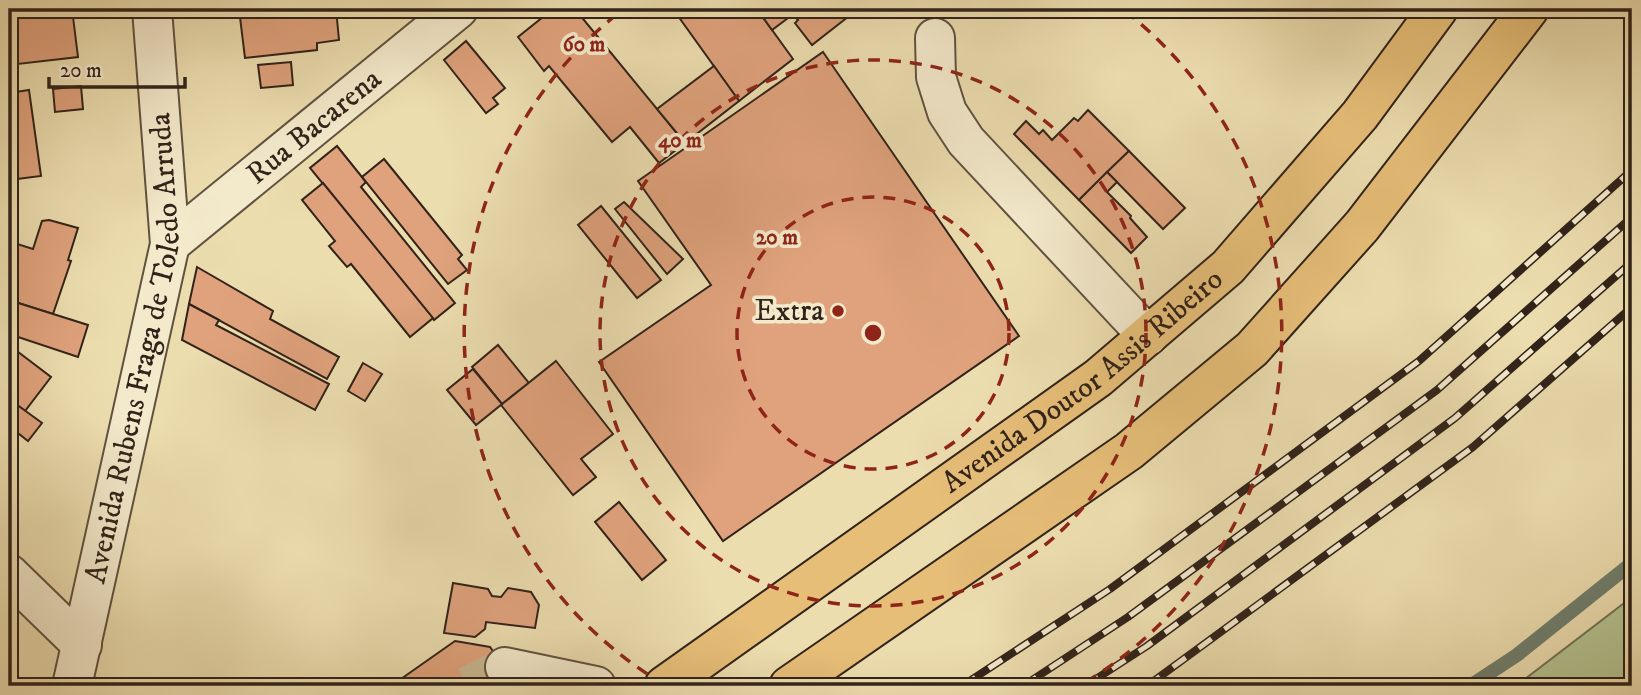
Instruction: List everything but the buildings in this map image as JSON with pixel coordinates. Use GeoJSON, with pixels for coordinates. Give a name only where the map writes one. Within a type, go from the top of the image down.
{"type":"FeatureCollection","features":[{"type":"Feature","properties":{"kind":"main road","name":"Avenida Doutor Assis Ribeiro"},"geometry":{"type":"LineString","coordinates":[[664,686],[1098,378],[1228,267],[1360,114],[1438,9]]}},
{"type":"Feature","properties":{"kind":"main road"},"geometry":{"type":"LineString","coordinates":[[789,686],[1129,451],[1252,349],[1362,226],[1529,9]]}},
{"type":"Feature","properties":{"kind":"street","name":"Avenida Rubens Fraga de Toledo Arruda"},"geometry":{"type":"LineString","coordinates":[[72,686],[170,244],[152,9]]}},
{"type":"Feature","properties":{"kind":"street","name":"Rua Bacarena"},"geometry":{"type":"LineString","coordinates":[[170,244],[458,9]]}},
{"type":"Feature","properties":{"kind":"street"},"geometry":{"type":"LineString","coordinates":[[935,38],[936,77],[947,112],[966,141],[1148,336]]}},
{"type":"Feature","properties":{"kind":"street"},"geometry":{"type":"LineString","coordinates":[[9,574],[82,645]]}},
{"type":"Feature","properties":{"kind":"street"},"geometry":{"type":"LineString","coordinates":[[505,667],[596,686]]}},
{"type":"Feature","properties":{"kind":"green space"},"geometry":{"type":"Polygon","coordinates":[[[1632,597],[1632,686],[1516,686],[1632,597]]]}},
{"type":"Feature","properties":{"kind":"waterway"},"geometry":{"type":"LineString","coordinates":[[1470,686],[1517,655],[1632,563]]}},
{"type":"Feature","properties":{"kind":"tunnel"},"geometry":{"type":"LineString","coordinates":[[467,686],[505,667]]}},
{"type":"Feature","properties":{"kind":"railway"},"geometry":{"type":"LineString","coordinates":[[962,686],[1110,589],[1419,361],[1632,170]]}},
{"type":"Feature","properties":{"kind":"railway"},"geometry":{"type":"LineString","coordinates":[[1023,686],[1128,617],[1437,390],[1632,217]]}},
{"type":"Feature","properties":{"kind":"railway"},"geometry":{"type":"LineString","coordinates":[[1085,686],[1147,646],[1455,418],[1632,262]]}},
{"type":"Feature","properties":{"kind":"railway"},"geometry":{"type":"LineString","coordinates":[[1147,686],[1473,447],[1632,307]]}},
{"type":"Feature","properties":{"kind":"place","name":"Extra"},"geometry":{"type":"Point","coordinates":[838,311]}}]}
